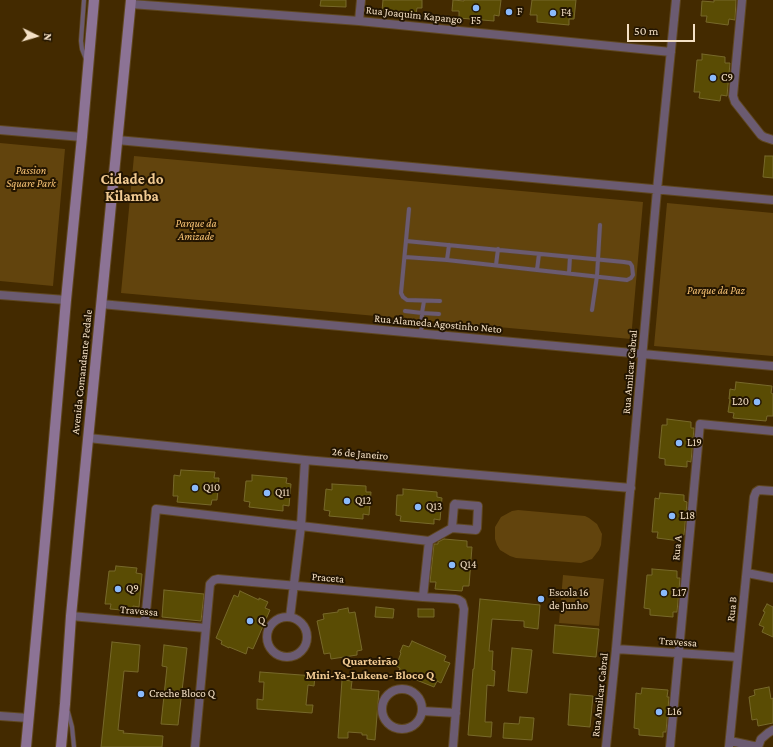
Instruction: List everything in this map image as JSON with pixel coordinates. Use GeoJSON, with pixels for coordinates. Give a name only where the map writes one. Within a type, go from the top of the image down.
{"type":"FeatureCollection","features":[{"type":"Feature","properties":{"kind":"street","name":"Avenida Comandante Pedale"},"geometry":{"type":"LineString","coordinates":[[26,747],[94,0]]}},
{"type":"Feature","properties":{"kind":"street"},"geometry":{"type":"LineString","coordinates":[[359,21],[360,0]]}},
{"type":"Feature","properties":{"kind":"street","name":"Rua Amilcar Cabral"},"geometry":{"type":"LineString","coordinates":[[606,747],[676,0]]}},
{"type":"Feature","properties":{"kind":"street"},"geometry":{"type":"LineString","coordinates":[[742,0],[733,96],[735,102],[761,135],[773,140]]}},
{"type":"Feature","properties":{"kind":"street","name":"Avenida Comandante Pedale"},"geometry":{"type":"LineString","coordinates":[[61,747],[71,616],[131,2]]}},
{"type":"Feature","properties":{"kind":"street","name":"Rua Joaquim Kapango"},"geometry":{"type":"LineString","coordinates":[[131,2],[359,21],[671,52]]}},
{"type":"Feature","properties":{"kind":"street"},"geometry":{"type":"LineString","coordinates":[[0,130],[82,137]]}},
{"type":"Feature","properties":{"kind":"street"},"geometry":{"type":"LineString","coordinates":[[117,140],[773,200]]}},
{"type":"Feature","properties":{"kind":"street"},"geometry":{"type":"LineString","coordinates":[[0,294],[66,300]]}},
{"type":"Feature","properties":{"kind":"street","name":"Rua Alameda Agostinho Neto"},"geometry":{"type":"LineString","coordinates":[[101,304],[773,366]]}},
{"type":"Feature","properties":{"kind":"street","name":"Rua A"},"geometry":{"type":"LineString","coordinates":[[670,747],[700,424],[773,431]]}},
{"type":"Feature","properties":{"kind":"street","name":"26 de Janeiro"},"geometry":{"type":"LineString","coordinates":[[88,438],[305,460],[631,488]]}},
{"type":"Feature","properties":{"kind":"street"},"geometry":{"type":"LineString","coordinates":[[290,617],[300,526],[305,460]]}},
{"type":"Feature","properties":{"kind":"street","name":"Rua B"},"geometry":{"type":"LineString","coordinates":[[730,744],[755,494],[759,490],[773,491]]}},
{"type":"Feature","properties":{"kind":"street"},"geometry":{"type":"LineString","coordinates":[[145,622],[156,510],[429,541],[452,528]]}},
{"type":"Feature","properties":{"kind":"street"},"geometry":{"type":"LineString","coordinates":[[423,597],[429,541]]}},
{"type":"Feature","properties":{"kind":"street"},"geometry":{"type":"LineString","coordinates":[[747,573],[773,578]]}},
{"type":"Feature","properties":{"kind":"street","name":"Praceta"},"geometry":{"type":"LineString","coordinates":[[195,747],[210,584],[214,580],[218,579],[459,600],[462,602],[464,605],[453,747]]}},
{"type":"Feature","properties":{"kind":"street","name":"Travessa"},"geometry":{"type":"LineString","coordinates":[[71,616],[205,628]]}},
{"type":"Feature","properties":{"kind":"street"},"geometry":{"type":"LineString","coordinates":[[283,617],[290,617],[298,620],[303,625],[307,634],[307,641],[300,653],[292,657],[285,658],[277,656],[272,651],[267,643],[266,636],[273,621],[283,617]]}},
{"type":"Feature","properties":{"kind":"street","name":"Travessa"},"geometry":{"type":"LineString","coordinates":[[616,649],[738,658]]}},
{"type":"Feature","properties":{"kind":"street"},"geometry":{"type":"LineString","coordinates":[[400,688],[407,689],[414,692],[419,697],[422,704],[422,711],[416,724],[410,728],[402,730],[388,724],[384,719],[382,704],[384,699],[393,691],[400,688]]}},
{"type":"Feature","properties":{"kind":"street"},"geometry":{"type":"LineString","coordinates":[[422,711],[456,713]]}},
{"type":"Feature","properties":{"kind":"street"},"geometry":{"type":"LineString","coordinates":[[0,716],[28,718]]}},
{"type":"Feature","properties":{"kind":"street"},"geometry":{"type":"LineString","coordinates":[[730,744],[758,747],[761,739],[768,732],[773,730]]}},
{"type":"Feature","properties":{"kind":"lane"},"geometry":{"type":"LineString","coordinates":[[84,0],[81,41],[82,49],[88,62]]}},
{"type":"Feature","properties":{"kind":"lane"},"geometry":{"type":"LineString","coordinates":[[409,209],[401,293],[407,300],[440,301]]}},
{"type":"Feature","properties":{"kind":"lane"},"geometry":{"type":"LineString","coordinates":[[592,310],[597,276],[600,225]]}},
{"type":"Feature","properties":{"kind":"lane"},"geometry":{"type":"LineString","coordinates":[[405,257],[448,260],[627,280],[633,275],[632,266],[630,263],[624,262],[406,241]]}},
{"type":"Feature","properties":{"kind":"lane"},"geometry":{"type":"LineString","coordinates":[[448,260],[449,245]]}},
{"type":"Feature","properties":{"kind":"lane"},"geometry":{"type":"LineString","coordinates":[[496,265],[498,249]]}},
{"type":"Feature","properties":{"kind":"lane"},"geometry":{"type":"LineString","coordinates":[[538,270],[539,254]]}},
{"type":"Feature","properties":{"kind":"lane"},"geometry":{"type":"LineString","coordinates":[[569,273],[570,257]]}},
{"type":"Feature","properties":{"kind":"lane"},"geometry":{"type":"LineString","coordinates":[[421,334],[424,301]]}},
{"type":"Feature","properties":{"kind":"lane"},"geometry":{"type":"LineString","coordinates":[[406,311],[439,314]]}},
{"type":"Feature","properties":{"kind":"lane"},"geometry":{"type":"LineString","coordinates":[[65,704],[72,727],[74,747]]}},
{"type":"Feature","properties":{"kind":"green space","name":"Passion Square Park"},"geometry":{"type":"Polygon","coordinates":[[[0,143],[65,149],[53,286],[0,281],[0,143]]]}},
{"type":"Feature","properties":{"kind":"green space","name":"Parque da Amizade"},"geometry":{"type":"Polygon","coordinates":[[[134,156],[643,202],[631,339],[121,293],[134,156]]]}},
{"type":"Feature","properties":{"kind":"green space","name":"Parque da Paz"},"geometry":{"type":"Polygon","coordinates":[[[667,203],[773,213],[773,356],[654,346],[667,203]]]}},
{"type":"Feature","properties":{"kind":"green space"},"geometry":{"type":"Polygon","coordinates":[[[518,510],[585,516],[597,524],[602,534],[599,550],[592,559],[581,563],[516,558],[510,556],[500,550],[497,545],[495,539],[495,527],[501,517],[512,511],[518,510]]]}},
{"type":"Feature","properties":{"kind":"green space"},"geometry":{"type":"Polygon","coordinates":[[[563,575],[604,579],[599,626],[559,623],[563,575]]]}},
{"type":"Feature","properties":{"kind":"building"},"geometry":{"type":"Polygon","coordinates":[[[321,0],[346,0],[346,7],[320,6],[321,0]]]}},
{"type":"Feature","properties":{"kind":"building"},"geometry":{"type":"Polygon","coordinates":[[[383,0],[422,0],[422,8],[417,8],[416,14],[382,11],[383,0]]]}},
{"type":"Feature","properties":{"kind":"building","name":"F5"},"geometry":{"type":"Polygon","coordinates":[[[453,0],[501,0],[499,16],[494,15],[494,21],[459,18],[459,11],[452,11],[453,0]]]}},
{"type":"Feature","properties":{"kind":"building","name":"F4"},"geometry":{"type":"Polygon","coordinates":[[[532,0],[576,0],[574,19],[569,19],[569,25],[537,22],[537,15],[530,15],[532,0]]]}},
{"type":"Feature","properties":{"kind":"building"},"geometry":{"type":"Polygon","coordinates":[[[714,0],[736,0],[735,20],[729,19],[728,25],[706,22],[707,16],[701,16],[702,1],[714,2],[714,0]]]}},
{"type":"Feature","properties":{"kind":"building","name":"C9"},"geometry":{"type":"Polygon","coordinates":[[[702,54],[725,57],[725,63],[730,63],[727,96],[721,95],[720,101],[699,98],[700,92],[694,92],[697,60],[702,60],[702,54]]]}},
{"type":"Feature","properties":{"kind":"building"},"geometry":{"type":"Polygon","coordinates":[[[765,156],[773,156],[773,178],[763,177],[765,156]]]}},
{"type":"Feature","properties":{"kind":"building","name":"L20"},"geometry":{"type":"Polygon","coordinates":[[[736,382],[772,386],[771,393],[773,394],[773,416],[767,416],[766,421],[733,418],[734,413],[728,412],[729,399],[730,389],[735,390],[736,382]]]}},
{"type":"Feature","properties":{"kind":"building","name":"L19"},"geometry":{"type":"Polygon","coordinates":[[[667,419],[691,422],[691,428],[694,428],[691,462],[687,461],[687,467],[665,465],[665,459],[659,458],[662,425],[667,425],[667,419]]]}},
{"type":"Feature","properties":{"kind":"building","name":"Q10"},"geometry":{"type":"Polygon","coordinates":[[[181,470],[215,472],[214,478],[219,478],[217,500],[212,500],[211,505],[177,502],[178,496],[173,496],[174,475],[180,476],[181,470]]]}},
{"type":"Feature","properties":{"kind":"building","name":"Q11"},"geometry":{"type":"Polygon","coordinates":[[[252,475],[287,478],[286,483],[291,484],[289,506],[283,505],[283,511],[249,507],[250,502],[244,501],[246,481],[252,481],[252,475]]]}},
{"type":"Feature","properties":{"kind":"building","name":"Q12"},"geometry":{"type":"Polygon","coordinates":[[[332,484],[366,486],[366,492],[371,492],[369,515],[363,514],[363,519],[329,516],[330,511],[324,510],[326,489],[332,490],[332,484]]]}},
{"type":"Feature","properties":{"kind":"building","name":"Q13"},"geometry":{"type":"Polygon","coordinates":[[[403,489],[437,492],[437,497],[442,498],[440,520],[434,519],[434,524],[400,521],[401,516],[396,515],[397,495],[403,495],[403,489]]]}},
{"type":"Feature","properties":{"kind":"building","name":"L18"},"geometry":{"type":"Polygon","coordinates":[[[660,493],[684,495],[684,501],[687,502],[684,535],[680,535],[680,541],[657,538],[658,532],[652,532],[655,498],[659,499],[660,493]]]}},
{"type":"Feature","properties":{"kind":"building","name":"Q14"},"geometry":{"type":"Polygon","coordinates":[[[444,539],[467,541],[467,547],[472,547],[469,586],[463,586],[462,591],[435,589],[436,582],[430,582],[434,544],[438,544],[438,542],[444,539]]]}},
{"type":"Feature","properties":{"kind":"building","name":"Q9"},"geometry":{"type":"Polygon","coordinates":[[[116,566],[137,568],[136,573],[142,574],[139,607],[133,606],[133,611],[110,609],[111,604],[105,604],[109,571],[115,571],[116,566]]]}},
{"type":"Feature","properties":{"kind":"building","name":"L17"},"geometry":{"type":"Polygon","coordinates":[[[652,569],[677,571],[677,578],[680,578],[677,612],[673,612],[673,617],[650,615],[650,609],[644,608],[647,575],[652,575],[652,569]]]}},
{"type":"Feature","properties":{"kind":"building"},"geometry":{"type":"Polygon","coordinates":[[[164,590],[204,594],[201,621],[162,617],[164,590]]]}},
{"type":"Feature","properties":{"kind":"building","name":"Q"},"geometry":{"type":"Polygon","coordinates":[[[240,591],[259,600],[259,598],[268,602],[265,608],[270,610],[253,649],[248,647],[246,654],[221,644],[222,641],[216,638],[234,595],[238,597],[240,591]]]}},
{"type":"Feature","properties":{"kind":"building"},"geometry":{"type":"Polygon","coordinates":[[[480,599],[540,605],[538,629],[524,627],[524,621],[492,619],[489,651],[493,651],[492,670],[495,671],[494,686],[487,685],[485,722],[492,722],[491,737],[468,735],[480,599]]]}},
{"type":"Feature","properties":{"kind":"building"},"geometry":{"type":"Polygon","coordinates":[[[767,604],[773,607],[773,637],[762,632],[764,627],[759,625],[765,612],[763,611],[767,604]]]}},
{"type":"Feature","properties":{"kind":"building"},"geometry":{"type":"Polygon","coordinates":[[[376,607],[394,609],[393,618],[375,617],[376,607]]]}},
{"type":"Feature","properties":{"kind":"building"},"geometry":{"type":"Polygon","coordinates":[[[348,608],[349,613],[355,612],[362,650],[357,651],[357,655],[331,659],[330,653],[324,654],[317,621],[324,619],[323,614],[338,612],[338,610],[348,608]]]}},
{"type":"Feature","properties":{"kind":"building"},"geometry":{"type":"Polygon","coordinates":[[[418,609],[434,609],[434,617],[418,617],[418,609]]]}},
{"type":"Feature","properties":{"kind":"building"},"geometry":{"type":"Polygon","coordinates":[[[555,625],[599,629],[596,657],[553,653],[555,625]]]}},
{"type":"Feature","properties":{"kind":"building"},"geometry":{"type":"Polygon","coordinates":[[[412,641],[446,656],[444,661],[450,663],[441,683],[437,681],[434,687],[399,673],[400,668],[396,666],[401,653],[400,652],[403,645],[409,647],[412,641]]]}},
{"type":"Feature","properties":{"kind":"building"},"geometry":{"type":"Polygon","coordinates":[[[112,642],[140,645],[138,672],[124,671],[118,730],[124,731],[123,733],[163,736],[162,747],[101,747],[112,642]]]}},
{"type":"Feature","properties":{"kind":"building"},"geometry":{"type":"Polygon","coordinates":[[[164,645],[187,648],[178,725],[161,724],[167,667],[162,666],[164,645]]]}},
{"type":"Feature","properties":{"kind":"building"},"geometry":{"type":"Polygon","coordinates":[[[512,648],[532,650],[527,693],[508,691],[512,648]]]}},
{"type":"Feature","properties":{"kind":"building"},"geometry":{"type":"Polygon","coordinates":[[[260,672],[315,676],[314,686],[308,685],[306,705],[313,705],[312,713],[257,709],[257,699],[263,700],[264,682],[259,682],[260,672]]]}},
{"type":"Feature","properties":{"kind":"building"},"geometry":{"type":"Polygon","coordinates":[[[342,680],[352,681],[351,689],[379,691],[375,740],[367,739],[367,735],[362,735],[362,733],[348,732],[348,738],[338,738],[342,680]]]}},
{"type":"Feature","properties":{"kind":"building"},"geometry":{"type":"Polygon","coordinates":[[[769,687],[771,699],[773,698],[773,723],[758,726],[757,719],[752,720],[749,697],[755,695],[754,690],[769,687]]]}},
{"type":"Feature","properties":{"kind":"building","name":"L16"},"geometry":{"type":"Polygon","coordinates":[[[642,688],[668,690],[667,697],[669,697],[666,732],[663,732],[663,737],[639,735],[639,729],[634,728],[636,693],[641,694],[642,688]]]}},
{"type":"Feature","properties":{"kind":"building"},"geometry":{"type":"Polygon","coordinates":[[[570,694],[593,696],[590,727],[568,725],[570,694]]]}},
{"type":"Feature","properties":{"kind":"building"},"geometry":{"type":"Polygon","coordinates":[[[520,717],[534,718],[532,740],[503,738],[504,723],[519,724],[520,717]]]}},
{"type":"Feature","properties":{"kind":"place","name":"F5"},"geometry":{"type":"Point","coordinates":[476,8]}},
{"type":"Feature","properties":{"kind":"place","name":"F"},"geometry":{"type":"Point","coordinates":[509,12]}},
{"type":"Feature","properties":{"kind":"place","name":"F4"},"geometry":{"type":"Point","coordinates":[553,13]}},
{"type":"Feature","properties":{"kind":"place","name":"C9"},"geometry":{"type":"Point","coordinates":[713,78]}},
{"type":"Feature","properties":{"kind":"place","name":"L20"},"geometry":{"type":"Point","coordinates":[757,402]}},
{"type":"Feature","properties":{"kind":"place","name":"L19"},"geometry":{"type":"Point","coordinates":[679,443]}},
{"type":"Feature","properties":{"kind":"place","name":"Q10"},"geometry":{"type":"Point","coordinates":[195,488]}},
{"type":"Feature","properties":{"kind":"place","name":"Q11"},"geometry":{"type":"Point","coordinates":[267,493]}},
{"type":"Feature","properties":{"kind":"place","name":"Q12"},"geometry":{"type":"Point","coordinates":[347,501]}},
{"type":"Feature","properties":{"kind":"place","name":"Q13"},"geometry":{"type":"Point","coordinates":[418,507]}},
{"type":"Feature","properties":{"kind":"place","name":"L18"},"geometry":{"type":"Point","coordinates":[672,516]}},
{"type":"Feature","properties":{"kind":"place","name":"Q14"},"geometry":{"type":"Point","coordinates":[452,565]}},
{"type":"Feature","properties":{"kind":"place","name":"Q9"},"geometry":{"type":"Point","coordinates":[118,589]}},
{"type":"Feature","properties":{"kind":"place","name":"L17"},"geometry":{"type":"Point","coordinates":[664,593]}},
{"type":"Feature","properties":{"kind":"place","name":"Escola 16 de Junho"},"geometry":{"type":"Point","coordinates":[541,599]}},
{"type":"Feature","properties":{"kind":"place","name":"Q"},"geometry":{"type":"Point","coordinates":[250,621]}},
{"type":"Feature","properties":{"kind":"place","name":"Creche Bloco Q"},"geometry":{"type":"Point","coordinates":[141,694]}},
{"type":"Feature","properties":{"kind":"place","name":"L16"},"geometry":{"type":"Point","coordinates":[659,712]}},
{"type":"Feature","properties":{"kind":"district","name":"Cidade do Kilamba"},"geometry":{"type":"Point","coordinates":[132,188]}},
{"type":"Feature","properties":{"kind":"district","name":"Quarteirão Mini-Ya-Lukene- Bloco Q"},"geometry":{"type":"Point","coordinates":[370,668]}}]}
